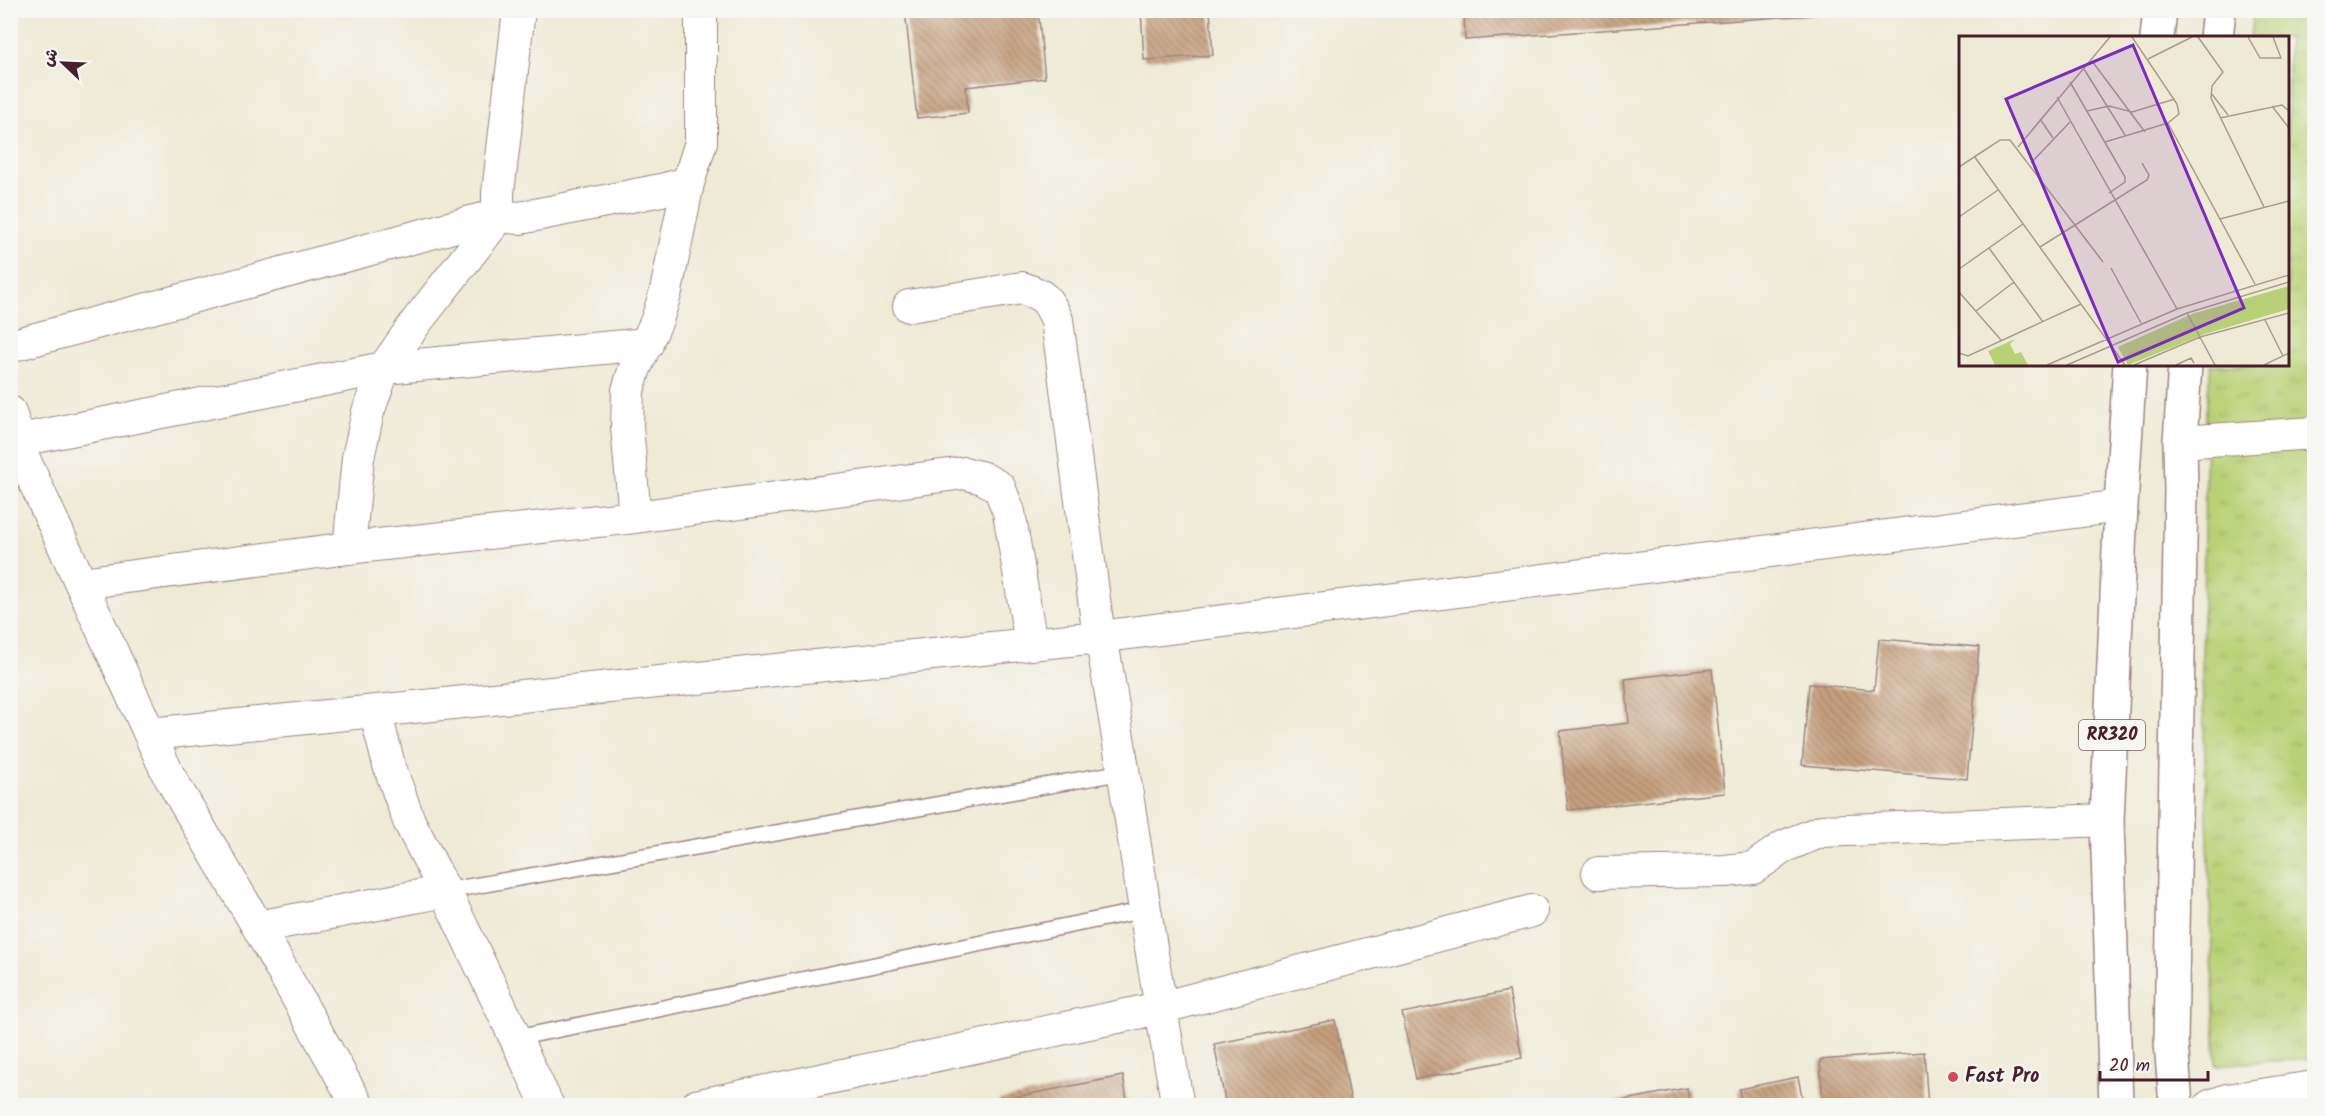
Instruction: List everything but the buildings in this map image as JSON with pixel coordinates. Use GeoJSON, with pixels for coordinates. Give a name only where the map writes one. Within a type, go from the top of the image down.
{"type":"FeatureCollection","features":[{"type":"Feature","properties":{"kind":"main road"},"geometry":{"type":"LineString","coordinates":[[2157,36],[2160,10]]}},
{"type":"Feature","properties":{"kind":"main road"},"geometry":{"type":"LineString","coordinates":[[2216,36],[2219,10]]}},
{"type":"Feature","properties":{"kind":"main road","name":"RR320"},"geometry":{"type":"LineString","coordinates":[[2116,1106],[2107,820],[2121,506],[2130,366]]}},
{"type":"Feature","properties":{"kind":"main road"},"geometry":{"type":"LineString","coordinates":[[2176,1106],[2171,1042],[2180,442],[2186,366]]}},
{"type":"Feature","properties":{"kind":"street"},"geometry":{"type":"LineString","coordinates":[[501,214],[498,193],[519,10]]}},
{"type":"Feature","properties":{"kind":"street"},"geometry":{"type":"LineString","coordinates":[[635,517],[627,427],[628,390],[635,368],[657,320],[666,291],[688,183],[701,142],[701,10]]}},
{"type":"Feature","properties":{"kind":"street"},"geometry":{"type":"LineString","coordinates":[[10,346],[501,214],[520,218],[688,183]]}},
{"type":"Feature","properties":{"kind":"street"},"geometry":{"type":"LineString","coordinates":[[349,548],[358,458],[368,412],[384,368],[417,321],[501,214]]}},
{"type":"Feature","properties":{"kind":"street"},"geometry":{"type":"LineString","coordinates":[[909,306],[1022,288],[1037,293],[1049,302],[1057,320],[1099,637],[1104,653],[1160,1008],[1178,1106]]}},
{"type":"Feature","properties":{"kind":"street"},"geometry":{"type":"LineString","coordinates":[[358,1106],[258,927],[168,774],[24,459],[15,426],[384,368],[646,344]]}},
{"type":"Feature","properties":{"kind":"street"},"geometry":{"type":"LineString","coordinates":[[2180,442],[2314,433]]}},
{"type":"Feature","properties":{"kind":"street"},"geometry":{"type":"LineString","coordinates":[[81,583],[349,548],[635,517],[964,473],[983,478],[999,487],[1009,512],[1031,644]]}},
{"type":"Feature","properties":{"kind":"street"},"geometry":{"type":"LineString","coordinates":[[150,734],[1099,637],[2121,506]]}},
{"type":"Feature","properties":{"kind":"street"},"geometry":{"type":"LineString","coordinates":[[375,711],[389,765],[409,821],[548,1106]]}},
{"type":"Feature","properties":{"kind":"street"},"geometry":{"type":"LineString","coordinates":[[1598,873],[1725,871],[1753,868],[1785,846],[1822,831],[2107,820]]}},
{"type":"Feature","properties":{"kind":"street"},"geometry":{"type":"LineString","coordinates":[[258,927],[445,891]]}},
{"type":"Feature","properties":{"kind":"street"},"geometry":{"type":"LineString","coordinates":[[696,1106],[1160,1008],[1532,911]]}},
{"type":"Feature","properties":{"kind":"street"},"geometry":{"type":"LineString","coordinates":[[2210,1106],[2227,1100],[2314,1087]]}},
{"type":"Feature","properties":{"kind":"lane"},"geometry":{"type":"LineString","coordinates":[[445,891],[1124,772]]}},
{"type":"Feature","properties":{"kind":"lane"},"geometry":{"type":"LineString","coordinates":[[516,1038],[1145,910]]}},
{"type":"Feature","properties":{"kind":"green space"},"geometry":{"type":"Polygon","coordinates":[[[2253,11],[2314,11],[2314,1058],[2216,1065],[2202,674],[2206,413],[2211,366],[2289,366],[2289,36],[2250,36],[2253,11]]]}},
{"type":"Feature","properties":{"kind":"place","name":"Fast Pro"},"geometry":{"type":"Point","coordinates":[1953,1077]}}]}
